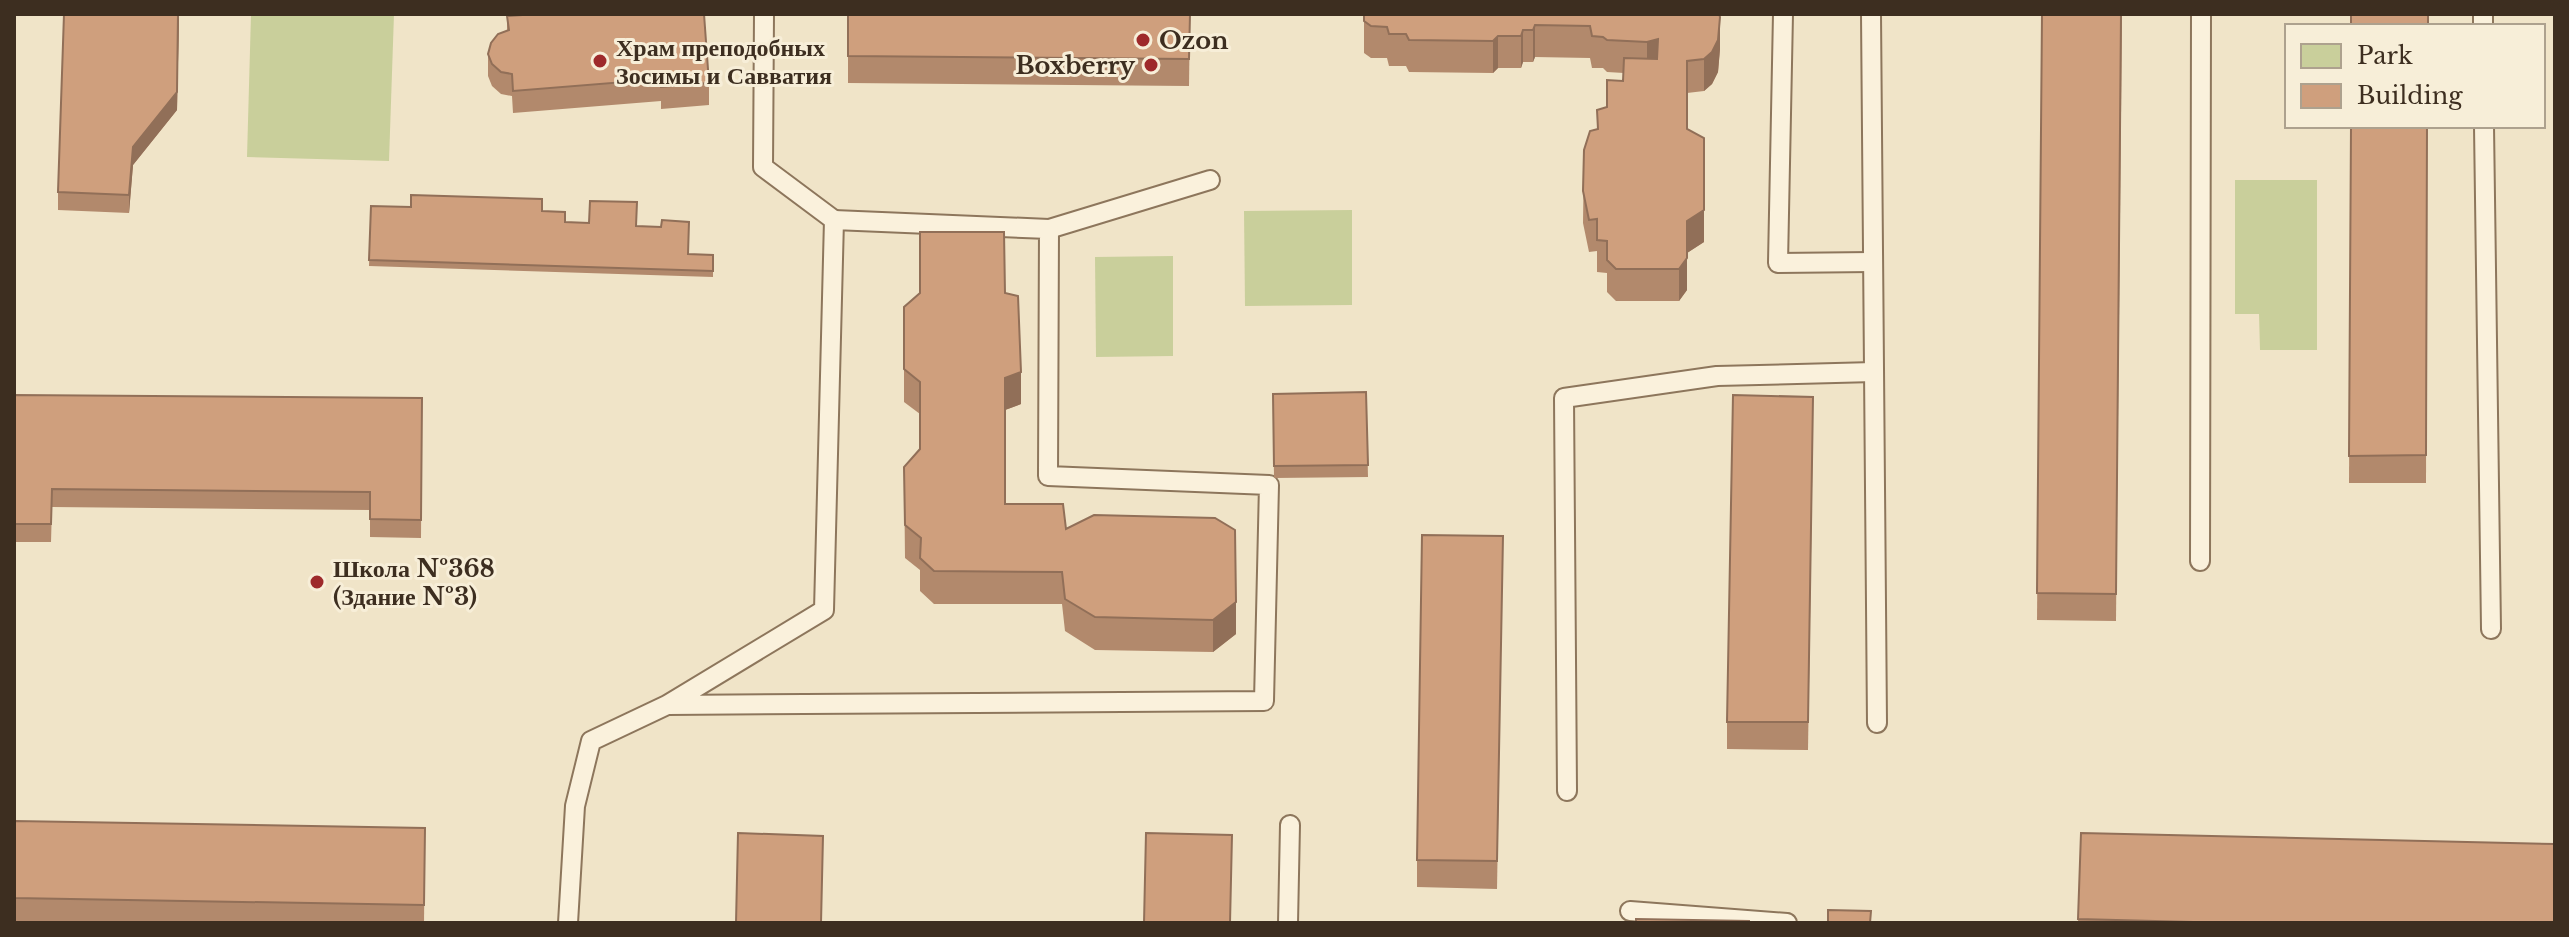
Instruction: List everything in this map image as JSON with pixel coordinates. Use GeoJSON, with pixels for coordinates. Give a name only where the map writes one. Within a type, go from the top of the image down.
{"type":"FeatureCollection","features":[{"type":"Feature","properties":{"kind":"lane"},"geometry":{"type":"LineString","coordinates":[[764,14],[763,167],[834,220],[1049,229],[1210,180]]}},
{"type":"Feature","properties":{"kind":"lane"},"geometry":{"type":"LineString","coordinates":[[1783,14],[1778,263],[1872,262]]}},
{"type":"Feature","properties":{"kind":"lane"},"geometry":{"type":"LineString","coordinates":[[1871,14],[1877,723]]}},
{"type":"Feature","properties":{"kind":"lane"},"geometry":{"type":"LineString","coordinates":[[2200,561],[2201,14]]}},
{"type":"Feature","properties":{"kind":"lane"},"geometry":{"type":"LineString","coordinates":[[2484,128],[2491,629]]}},
{"type":"Feature","properties":{"kind":"lane"},"geometry":{"type":"LineString","coordinates":[[568,923],[575,806],[591,741],[667,705],[824,610],[834,220]]}},
{"type":"Feature","properties":{"kind":"lane"},"geometry":{"type":"LineString","coordinates":[[667,705],[1264,701],[1269,485],[1048,476],[1049,229]]}},
{"type":"Feature","properties":{"kind":"lane"},"geometry":{"type":"LineString","coordinates":[[1567,791],[1564,398],[1717,376],[1874,372]]}},
{"type":"Feature","properties":{"kind":"lane"},"geometry":{"type":"LineString","coordinates":[[1288,923],[1290,825]]}},
{"type":"Feature","properties":{"kind":"lane"},"geometry":{"type":"LineString","coordinates":[[1630,911],[1787,923]]}},
{"type":"Feature","properties":{"kind":"green space"},"geometry":{"type":"Polygon","coordinates":[[[251,14],[394,14],[389,161],[247,157],[251,14]]]}},
{"type":"Feature","properties":{"kind":"green space"},"geometry":{"type":"Polygon","coordinates":[[[2235,180],[2317,180],[2317,350],[2260,350],[2259,314],[2235,314],[2235,180]]]}},
{"type":"Feature","properties":{"kind":"green space"},"geometry":{"type":"Polygon","coordinates":[[[1352,210],[1352,305],[1245,306],[1244,211],[1352,210]]]}},
{"type":"Feature","properties":{"kind":"green space"},"geometry":{"type":"Polygon","coordinates":[[[1173,256],[1173,356],[1096,357],[1095,257],[1173,256]]]}},
{"type":"Feature","properties":{"kind":"building"},"geometry":{"type":"Polygon","coordinates":[[[64,14],[178,14],[177,92],[133,147],[129,195],[58,192],[64,14]]]}},
{"type":"Feature","properties":{"kind":"building","name":"Храм преподобных Зосимы и Савватия"},"geometry":{"type":"Polygon","coordinates":[[[704,14],[709,83],[661,87],[661,79],[513,91],[512,74],[501,72],[492,64],[488,54],[491,43],[498,34],[509,30],[507,16],[704,14]]]}},
{"type":"Feature","properties":{"kind":"building"},"geometry":{"type":"Polygon","coordinates":[[[848,14],[1190,14],[1189,59],[848,56],[848,14]]]}},
{"type":"Feature","properties":{"kind":"building"},"geometry":{"type":"Polygon","coordinates":[[[1364,14],[1719,14],[1718,40],[1712,52],[1704,59],[1687,61],[1687,129],[1704,138],[1704,210],[1687,221],[1687,258],[1679,269],[1616,269],[1607,260],[1607,241],[1597,240],[1597,219],[1589,220],[1583,191],[1584,150],[1590,131],[1598,129],[1597,110],[1607,107],[1607,80],[1623,81],[1624,58],[1657,59],[1658,39],[1647,42],[1607,40],[1592,36],[1590,26],[1535,25],[1533,30],[1523,30],[1521,36],[1498,36],[1493,41],[1409,40],[1406,34],[1389,34],[1387,27],[1371,26],[1364,21],[1364,14]]]}},
{"type":"Feature","properties":{"kind":"building"},"geometry":{"type":"Polygon","coordinates":[[[2042,14],[2121,14],[2116,594],[2037,593],[2042,14]]]}},
{"type":"Feature","properties":{"kind":"building"},"geometry":{"type":"Polygon","coordinates":[[[2351,14],[2428,14],[2428,24],[2351,24],[2351,14]]]}},
{"type":"Feature","properties":{"kind":"building"},"geometry":{"type":"Polygon","coordinates":[[[2351,128],[2427,128],[2426,455],[2349,456],[2351,128]]]}},
{"type":"Feature","properties":{"kind":"building"},"geometry":{"type":"Polygon","coordinates":[[[411,195],[542,199],[542,211],[565,212],[565,222],[589,223],[590,201],[637,202],[636,226],[661,227],[662,220],[689,222],[688,254],[713,255],[713,271],[369,260],[371,206],[411,207],[411,195]]]}},
{"type":"Feature","properties":{"kind":"building"},"geometry":{"type":"Polygon","coordinates":[[[920,232],[1004,232],[1005,293],[1018,296],[1021,372],[1005,378],[1005,504],[1063,504],[1066,529],[1094,515],[1215,518],[1235,530],[1236,602],[1213,620],[1095,617],[1065,599],[1062,572],[934,571],[920,558],[921,538],[905,525],[904,467],[920,449],[920,382],[904,369],[904,307],[920,293],[920,232]]]}},
{"type":"Feature","properties":{"kind":"building"},"geometry":{"type":"Polygon","coordinates":[[[1366,392],[1368,465],[1274,466],[1273,394],[1366,392]]]}},
{"type":"Feature","properties":{"kind":"building"},"geometry":{"type":"Polygon","coordinates":[[[14,395],[422,398],[421,520],[370,519],[370,492],[52,489],[51,524],[14,524],[14,395]]]}},
{"type":"Feature","properties":{"kind":"building"},"geometry":{"type":"Polygon","coordinates":[[[1733,395],[1813,397],[1808,722],[1727,722],[1733,395]]]}},
{"type":"Feature","properties":{"kind":"building"},"geometry":{"type":"Polygon","coordinates":[[[1422,535],[1503,536],[1497,861],[1417,860],[1422,535]]]}},
{"type":"Feature","properties":{"kind":"building"},"geometry":{"type":"Polygon","coordinates":[[[14,821],[425,828],[424,905],[14,898],[14,821]]]}},
{"type":"Feature","properties":{"kind":"building"},"geometry":{"type":"Polygon","coordinates":[[[738,833],[823,836],[821,923],[736,923],[738,833]]]}},
{"type":"Feature","properties":{"kind":"building"},"geometry":{"type":"Polygon","coordinates":[[[1146,833],[1232,835],[1230,923],[1144,923],[1146,833]]]}},
{"type":"Feature","properties":{"kind":"building"},"geometry":{"type":"Polygon","coordinates":[[[2081,833],[2555,844],[2555,923],[2232,923],[2078,919],[2081,833]]]}},
{"type":"Feature","properties":{"kind":"building"},"geometry":{"type":"Polygon","coordinates":[[[1828,910],[1871,911],[1870,923],[1828,923],[1828,910]]]}},
{"type":"Feature","properties":{"kind":"building"},"geometry":{"type":"Polygon","coordinates":[[[1636,919],[1749,921],[1749,923],[1636,923],[1636,919]]]}},
{"type":"Feature","properties":{"kind":"place","name":"Ozon"},"geometry":{"type":"Point","coordinates":[1143,40]}},
{"type":"Feature","properties":{"kind":"place","name":"Храм преподобных Зосимы и Савватия"},"geometry":{"type":"Point","coordinates":[600,61]}},
{"type":"Feature","properties":{"kind":"place","name":"Boxberry"},"geometry":{"type":"Point","coordinates":[1151,65]}},
{"type":"Feature","properties":{"kind":"place","name":"Школа №368 (Здание №3)"},"geometry":{"type":"Point","coordinates":[317,582]}}]}
